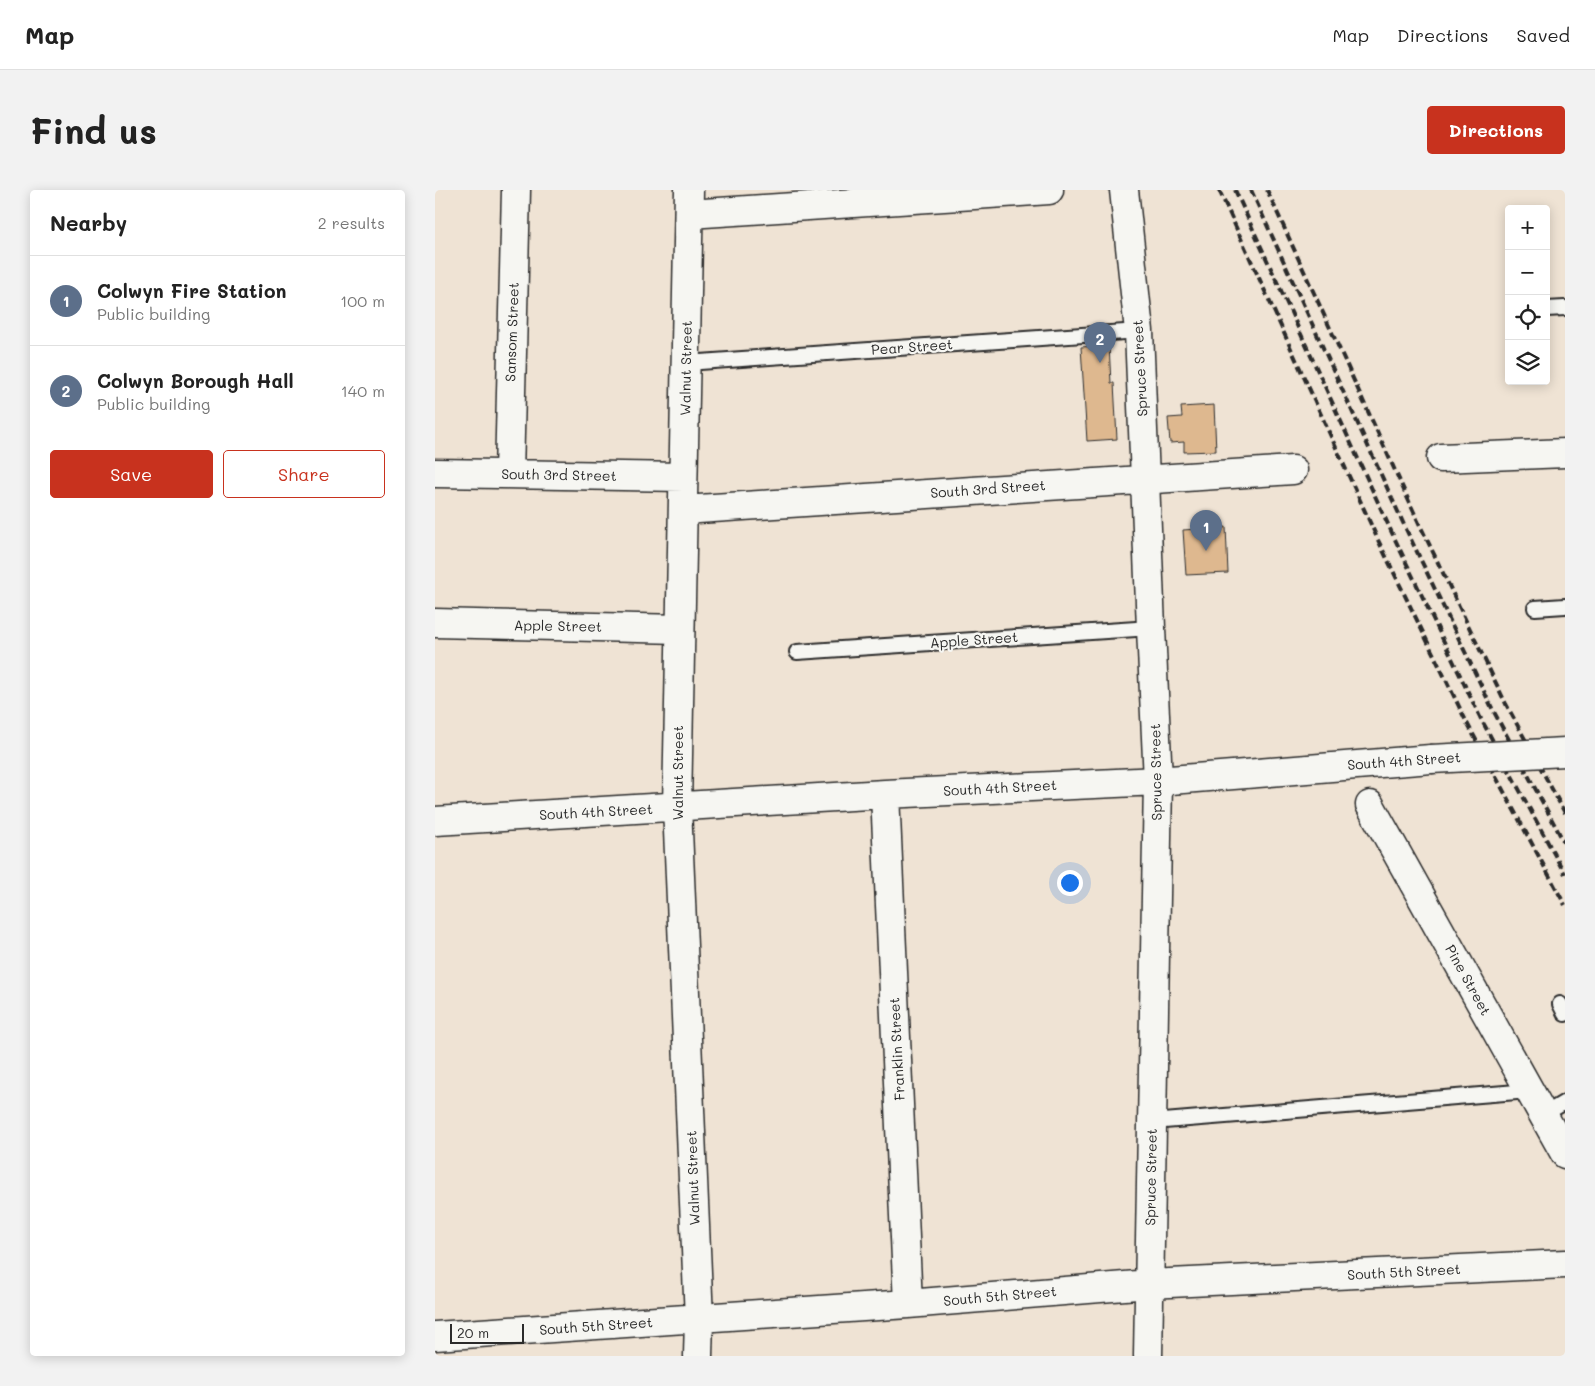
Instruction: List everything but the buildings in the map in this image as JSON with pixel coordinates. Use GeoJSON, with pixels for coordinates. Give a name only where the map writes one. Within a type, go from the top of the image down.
{"type":"FeatureCollection","features":[{"type":"Feature","properties":{"kind":"street","name":"Sansom Street"},"geometry":{"type":"LineString","coordinates":[[509,474],[516,190]]}},
{"type":"Feature","properties":{"kind":"street"},"geometry":{"type":"LineString","coordinates":[[689,202],[1049,190]]}},
{"type":"Feature","properties":{"kind":"street","name":"Spruce Street"},"geometry":{"type":"LineString","coordinates":[[1124,190],[1139,331],[1159,782],[1148,1356]]}},
{"type":"Feature","properties":{"kind":"street","name":"Walnut Street"},"geometry":{"type":"LineString","coordinates":[[689,202],[677,807],[699,1319],[698,1356]]}},
{"type":"Feature","properties":{"kind":"street"},"geometry":{"type":"LineString","coordinates":[[1441,458],[1565,453]]}},
{"type":"Feature","properties":{"kind":"street","name":"South 3rd Street"},"geometry":{"type":"LineString","coordinates":[[683,510],[1293,470]]}},
{"type":"Feature","properties":{"kind":"street","name":"South 3rd Street"},"geometry":{"type":"LineString","coordinates":[[435,473],[683,478]]}},
{"type":"Feature","properties":{"kind":"street","name":"Apple Street"},"geometry":{"type":"LineString","coordinates":[[435,622],[680,629]]}},
{"type":"Feature","properties":{"kind":"street","name":"South 4th Street"},"geometry":{"type":"LineString","coordinates":[[435,821],[885,794],[1159,782],[1431,759],[1565,752]]}},
{"type":"Feature","properties":{"kind":"street","name":"Franklin Street"},"geometry":{"type":"LineString","coordinates":[[885,794],[908,1304]]}},
{"type":"Feature","properties":{"kind":"street","name":"Pine Street"},"geometry":{"type":"LineString","coordinates":[[1370,805],[1529,1091],[1554,1108],[1565,1154]]}},
{"type":"Feature","properties":{"kind":"street","name":"South 5th Street"},"geometry":{"type":"LineString","coordinates":[[435,1336],[908,1304],[1149,1284],[1565,1264]]}},
{"type":"Feature","properties":{"kind":"lane"},"geometry":{"type":"LineString","coordinates":[[1550,309],[1565,308]]}},
{"type":"Feature","properties":{"kind":"lane","name":"Pear Street"},"geometry":{"type":"LineString","coordinates":[[686,362],[1139,331]]}},
{"type":"Feature","properties":{"kind":"lane"},"geometry":{"type":"LineString","coordinates":[[1535,608],[1565,606]]}},
{"type":"Feature","properties":{"kind":"lane","name":"Apple Street"},"geometry":{"type":"LineString","coordinates":[[797,652],[1151,628]]}},
{"type":"Feature","properties":{"kind":"lane"},"geometry":{"type":"LineString","coordinates":[[1152,1122],[1529,1091]]}},
{"type":"Feature","properties":{"kind":"railway"},"geometry":{"type":"LineString","coordinates":[[1219,190],[1378,540],[1467,723],[1565,905]]}},
{"type":"Feature","properties":{"kind":"railway"},"geometry":{"type":"LineString","coordinates":[[1235,190],[1392,533],[1480,717],[1565,874]]}},
{"type":"Feature","properties":{"kind":"railway"},"geometry":{"type":"LineString","coordinates":[[1251,190],[1405,527],[1493,710],[1565,844]]}},
{"type":"Feature","properties":{"kind":"railway"},"geometry":{"type":"LineString","coordinates":[[1267,190],[1418,521],[1506,704],[1565,813]]}},
{"type":"Feature","properties":{"kind":"place","name":"Colwyn Borough Hall"},"geometry":{"type":"Point","coordinates":[1100,363]}},
{"type":"Feature","properties":{"kind":"place","name":"Colwyn Fire Station"},"geometry":{"type":"Point","coordinates":[1206,551]}}]}
